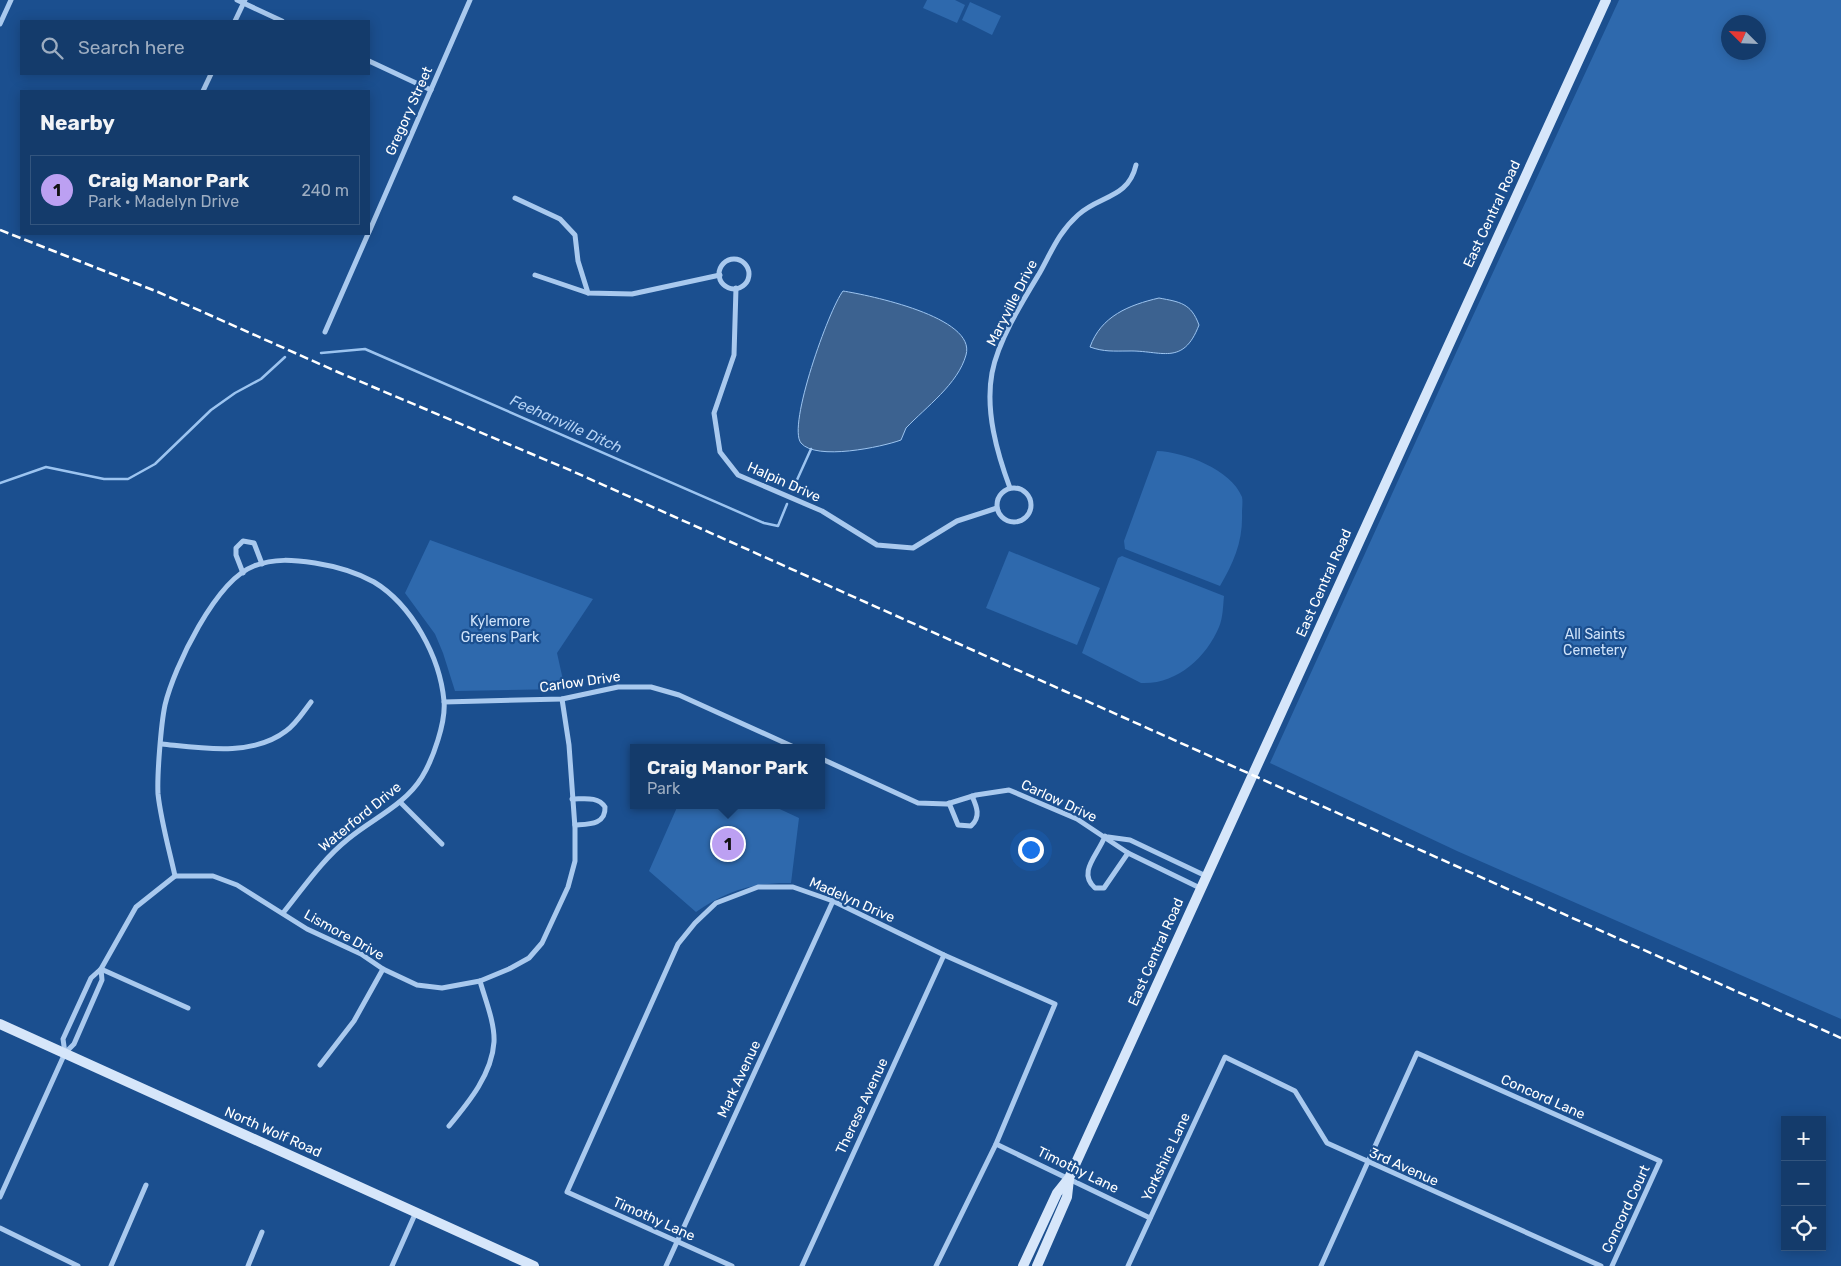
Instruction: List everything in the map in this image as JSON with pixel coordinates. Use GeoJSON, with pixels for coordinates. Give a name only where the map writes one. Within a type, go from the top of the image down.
{"type":"FeatureCollection","features":[{"type":"Feature","properties":{"kind":"main road","name":"East Central Road"},"geometry":{"type":"LineString","coordinates":[[1022,1266],[1057,1193],[1069,1178],[1606,0]]}},
{"type":"Feature","properties":{"kind":"main road","name":"North Wolf Road"},"geometry":{"type":"LineString","coordinates":[[0,1024],[534,1266]]}},
{"type":"Feature","properties":{"kind":"main road","name":"East Central Road"},"geometry":{"type":"LineString","coordinates":[[1037,1266],[1067,1197],[1069,1178]]}},
{"type":"Feature","properties":{"kind":"street"},"geometry":{"type":"LineString","coordinates":[[0,24],[11,0]]}},
{"type":"Feature","properties":{"kind":"street"},"geometry":{"type":"LineString","coordinates":[[236,0],[280,20]]}},
{"type":"Feature","properties":{"kind":"street","name":"Gregory Street"},"geometry":{"type":"LineString","coordinates":[[370,228],[470,0]]}},
{"type":"Feature","properties":{"kind":"street"},"geometry":{"type":"LineString","coordinates":[[235,20],[244,2]]}},
{"type":"Feature","properties":{"kind":"street"},"geometry":{"type":"LineString","coordinates":[[370,61],[431,90]]}},
{"type":"Feature","properties":{"kind":"street"},"geometry":{"type":"LineString","coordinates":[[203,90],[211,75]]}},
{"type":"Feature","properties":{"kind":"street","name":"Maryville Drive"},"geometry":{"type":"LineString","coordinates":[[1010,488],[990,414],[990,386],[998,355],[1023,300],[1062,230],[1088,206],[1117,193],[1127,186],[1134,175],[1136,165]]}},
{"type":"Feature","properties":{"kind":"street"},"geometry":{"type":"LineString","coordinates":[[515,198],[560,219],[575,234],[578,260],[588,293]]}},
{"type":"Feature","properties":{"kind":"street","name":"Gregory Street"},"geometry":{"type":"LineString","coordinates":[[325,332],[367,235]]}},
{"type":"Feature","properties":{"kind":"street"},"geometry":{"type":"LineString","coordinates":[[736,259],[744,262],[748,269],[748,278],[744,285],[736,288],[725,285],[720,275],[721,267],[727,261],[736,259]]}},
{"type":"Feature","properties":{"kind":"street"},"geometry":{"type":"LineString","coordinates":[[534,276],[588,293],[632,294],[720,275]]}},
{"type":"Feature","properties":{"kind":"street","name":"Halpin Drive"},"geometry":{"type":"LineString","coordinates":[[736,288],[734,355],[714,413],[720,452],[738,475],[822,511],[877,545],[913,548],[957,521],[997,508]]}},
{"type":"Feature","properties":{"kind":"street"},"geometry":{"type":"LineString","coordinates":[[1016,487],[1027,492],[1032,503],[1029,514],[1020,522],[1008,521],[1003,518],[997,508],[998,498],[1010,488],[1016,487]]}},
{"type":"Feature","properties":{"kind":"street"},"geometry":{"type":"LineString","coordinates":[[243,573],[236,555],[236,548],[243,541],[254,543],[262,564]]}},
{"type":"Feature","properties":{"kind":"street","name":"Waterford Drive"},"geometry":{"type":"LineString","coordinates":[[175,876],[158,793],[165,706],[177,671],[205,613],[224,588],[252,566],[285,559],[331,566],[374,582],[401,605],[416,625],[438,671],[444,702],[442,724],[422,777],[400,802],[349,838],[326,858],[283,912]]}},
{"type":"Feature","properties":{"kind":"street","name":"Carlow Drive"},"geometry":{"type":"LineString","coordinates":[[444,702],[562,699],[618,687],[651,687],[679,695],[787,744]]}},
{"type":"Feature","properties":{"kind":"street","name":"Lismore Drive"},"geometry":{"type":"LineString","coordinates":[[175,876],[213,876],[236,885],[283,912],[307,929],[361,954],[383,969],[417,985],[442,988],[480,981],[509,969],[529,958],[542,943],[568,887],[575,861],[575,825],[569,745],[562,699]]}},
{"type":"Feature","properties":{"kind":"street"},"geometry":{"type":"LineString","coordinates":[[162,744],[207,749],[257,745],[286,731],[311,702]]}},
{"type":"Feature","properties":{"kind":"street","name":"Carlow Drive"},"geometry":{"type":"LineString","coordinates":[[825,760],[918,803],[949,803],[972,796],[1009,790],[1077,819],[1128,853],[1200,888]]}},
{"type":"Feature","properties":{"kind":"street"},"geometry":{"type":"LineString","coordinates":[[949,803],[958,825],[971,826],[976,822],[978,814],[972,796]]}},
{"type":"Feature","properties":{"kind":"street"},"geometry":{"type":"LineString","coordinates":[[572,799],[593,799],[599,801],[605,807],[604,818],[599,822],[575,825]]}},
{"type":"Feature","properties":{"kind":"street"},"geometry":{"type":"LineString","coordinates":[[400,802],[442,844]]}},
{"type":"Feature","properties":{"kind":"street","name":"Carlow Drive"},"geometry":{"type":"LineString","coordinates":[[1105,836],[1130,840],[1206,876]]}},
{"type":"Feature","properties":{"kind":"street","name":"Carlow Drive"},"geometry":{"type":"LineString","coordinates":[[1105,836],[1086,873],[1087,882],[1095,888],[1104,888],[1128,853]]}},
{"type":"Feature","properties":{"kind":"street"},"geometry":{"type":"LineString","coordinates":[[65,1053],[63,1040],[91,978],[101,969],[136,907],[175,876]]}},
{"type":"Feature","properties":{"kind":"street","name":"Madelyn Drive"},"geometry":{"type":"LineString","coordinates":[[567,1192],[678,944],[695,923],[716,903],[758,887],[793,887],[833,901],[944,955],[1055,1004],[996,1144]]}},
{"type":"Feature","properties":{"kind":"street","name":"Mark Avenue"},"geometry":{"type":"LineString","coordinates":[[666,1266],[833,901]]}},
{"type":"Feature","properties":{"kind":"street","name":"Therese Avenue"},"geometry":{"type":"LineString","coordinates":[[802,1266],[944,955]]}},
{"type":"Feature","properties":{"kind":"street"},"geometry":{"type":"LineString","coordinates":[[101,969],[188,1008]]}},
{"type":"Feature","properties":{"kind":"street"},"geometry":{"type":"LineString","coordinates":[[0,1197],[65,1053],[74,1044],[102,980],[101,969]]}},
{"type":"Feature","properties":{"kind":"street"},"geometry":{"type":"LineString","coordinates":[[320,1065],[354,1021],[383,969]]}},
{"type":"Feature","properties":{"kind":"street"},"geometry":{"type":"LineString","coordinates":[[449,1126],[470,1100],[485,1073],[494,1041],[480,981]]}},
{"type":"Feature","properties":{"kind":"street","name":"Concord Lane"},"geometry":{"type":"LineString","coordinates":[[1367,1163],[1417,1053],[1660,1161]]}},
{"type":"Feature","properties":{"kind":"street","name":"3rd Avenue"},"geometry":{"type":"LineString","coordinates":[[1225,1057],[1296,1091],[1327,1143],[1367,1163],[1601,1266]]}},
{"type":"Feature","properties":{"kind":"street","name":"Yorkshire Lane"},"geometry":{"type":"LineString","coordinates":[[1128,1266],[1225,1057]]}},
{"type":"Feature","properties":{"kind":"street"},"geometry":{"type":"LineString","coordinates":[[936,1266],[996,1144]]}},
{"type":"Feature","properties":{"kind":"street","name":"Timothy Lane"},"geometry":{"type":"LineString","coordinates":[[996,1144],[1150,1218]]}},
{"type":"Feature","properties":{"kind":"street","name":"Concord Court"},"geometry":{"type":"LineString","coordinates":[[1612,1266],[1660,1161]]}},
{"type":"Feature","properties":{"kind":"street"},"geometry":{"type":"LineString","coordinates":[[1321,1266],[1367,1163]]}},
{"type":"Feature","properties":{"kind":"street"},"geometry":{"type":"LineString","coordinates":[[111,1266],[146,1185]]}},
{"type":"Feature","properties":{"kind":"street","name":"Timothy Lane"},"geometry":{"type":"LineString","coordinates":[[567,1192],[732,1266]]}},
{"type":"Feature","properties":{"kind":"street"},"geometry":{"type":"LineString","coordinates":[[392,1266],[416,1212]]}},
{"type":"Feature","properties":{"kind":"street"},"geometry":{"type":"LineString","coordinates":[[0,1228],[78,1266]]}},
{"type":"Feature","properties":{"kind":"street"},"geometry":{"type":"LineString","coordinates":[[248,1266],[262,1232]]}},
{"type":"Feature","properties":{"kind":"green space"},"geometry":{"type":"Polygon","coordinates":[[[927,0],[955,0],[965,5],[957,23],[923,8],[927,0]]]}},
{"type":"Feature","properties":{"kind":"green space","name":"All Saints Cemetery"},"geometry":{"type":"Polygon","coordinates":[[[1619,0],[1841,0],[1841,1019],[1457,851],[1270,763],[1465,333],[1619,0]]]}},
{"type":"Feature","properties":{"kind":"green space"},"geometry":{"type":"Polygon","coordinates":[[[970,2],[1001,16],[992,35],[962,20],[970,2]]]}},
{"type":"Feature","properties":{"kind":"green space"},"geometry":{"type":"Polygon","coordinates":[[[1157,451],[1180,455],[1206,464],[1228,478],[1242,497],[1242,523],[1239,542],[1233,560],[1220,586],[1125,549],[1124,541],[1157,451]]]}},
{"type":"Feature","properties":{"kind":"green space","name":"Kylemore Greens Park"},"geometry":{"type":"Polygon","coordinates":[[[430,540],[593,599],[557,653],[565,689],[455,691],[435,634],[405,593],[430,540]]]}},
{"type":"Feature","properties":{"kind":"green space"},"geometry":{"type":"Polygon","coordinates":[[[1009,551],[1100,588],[1077,645],[986,608],[1009,551]]]}},
{"type":"Feature","properties":{"kind":"green space"},"geometry":{"type":"Polygon","coordinates":[[[1122,556],[1224,596],[1220,623],[1206,649],[1188,667],[1166,679],[1141,683],[1082,653],[1118,558],[1122,556]]]}},
{"type":"Feature","properties":{"kind":"green space"},"geometry":{"type":"Polygon","coordinates":[[[676,809],[780,809],[799,818],[791,883],[765,884],[741,889],[718,898],[696,912],[649,871],[676,809]]]}},
{"type":"Feature","properties":{"kind":"shaded area"},"geometry":{"type":"Polygon","coordinates":[[[843,291],[896,303],[939,319],[955,330],[965,342],[966,355],[956,376],[906,428],[901,440],[865,449],[834,452],[820,451],[809,448],[801,443],[798,432],[800,415],[804,392],[820,343],[843,291]]]}},
{"type":"Feature","properties":{"kind":"shaded area"},"geometry":{"type":"Polygon","coordinates":[[[1159,298],[1179,302],[1188,308],[1196,318],[1199,325],[1186,347],[1170,353],[1161,353],[1109,351],[1090,347],[1101,327],[1117,314],[1137,304],[1159,298]]]}},
{"type":"Feature","properties":{"kind":"waterway","name":"Feehanville Ditch"},"geometry":{"type":"LineString","coordinates":[[321,353],[365,349],[764,523],[778,526],[787,504]]}},
{"type":"Feature","properties":{"kind":"waterway","name":"Feehanville Ditch"},"geometry":{"type":"LineString","coordinates":[[0,483],[46,467],[104,479],[128,479],[155,464],[211,410],[235,393],[261,379],[285,357]]}},
{"type":"Feature","properties":{"kind":"waterway","name":"Feehanville Ditch"},"geometry":{"type":"LineString","coordinates":[[792,491],[811,449]]}},
{"type":"Feature","properties":{"kind":"railway"},"geometry":{"type":"LineString","coordinates":[[0,230],[158,292],[340,373],[572,471],[1841,1038]]}},
{"type":"Feature","properties":{"kind":"place","name":"Craig Manor Park"},"geometry":{"type":"Point","coordinates":[728,844]}}]}
